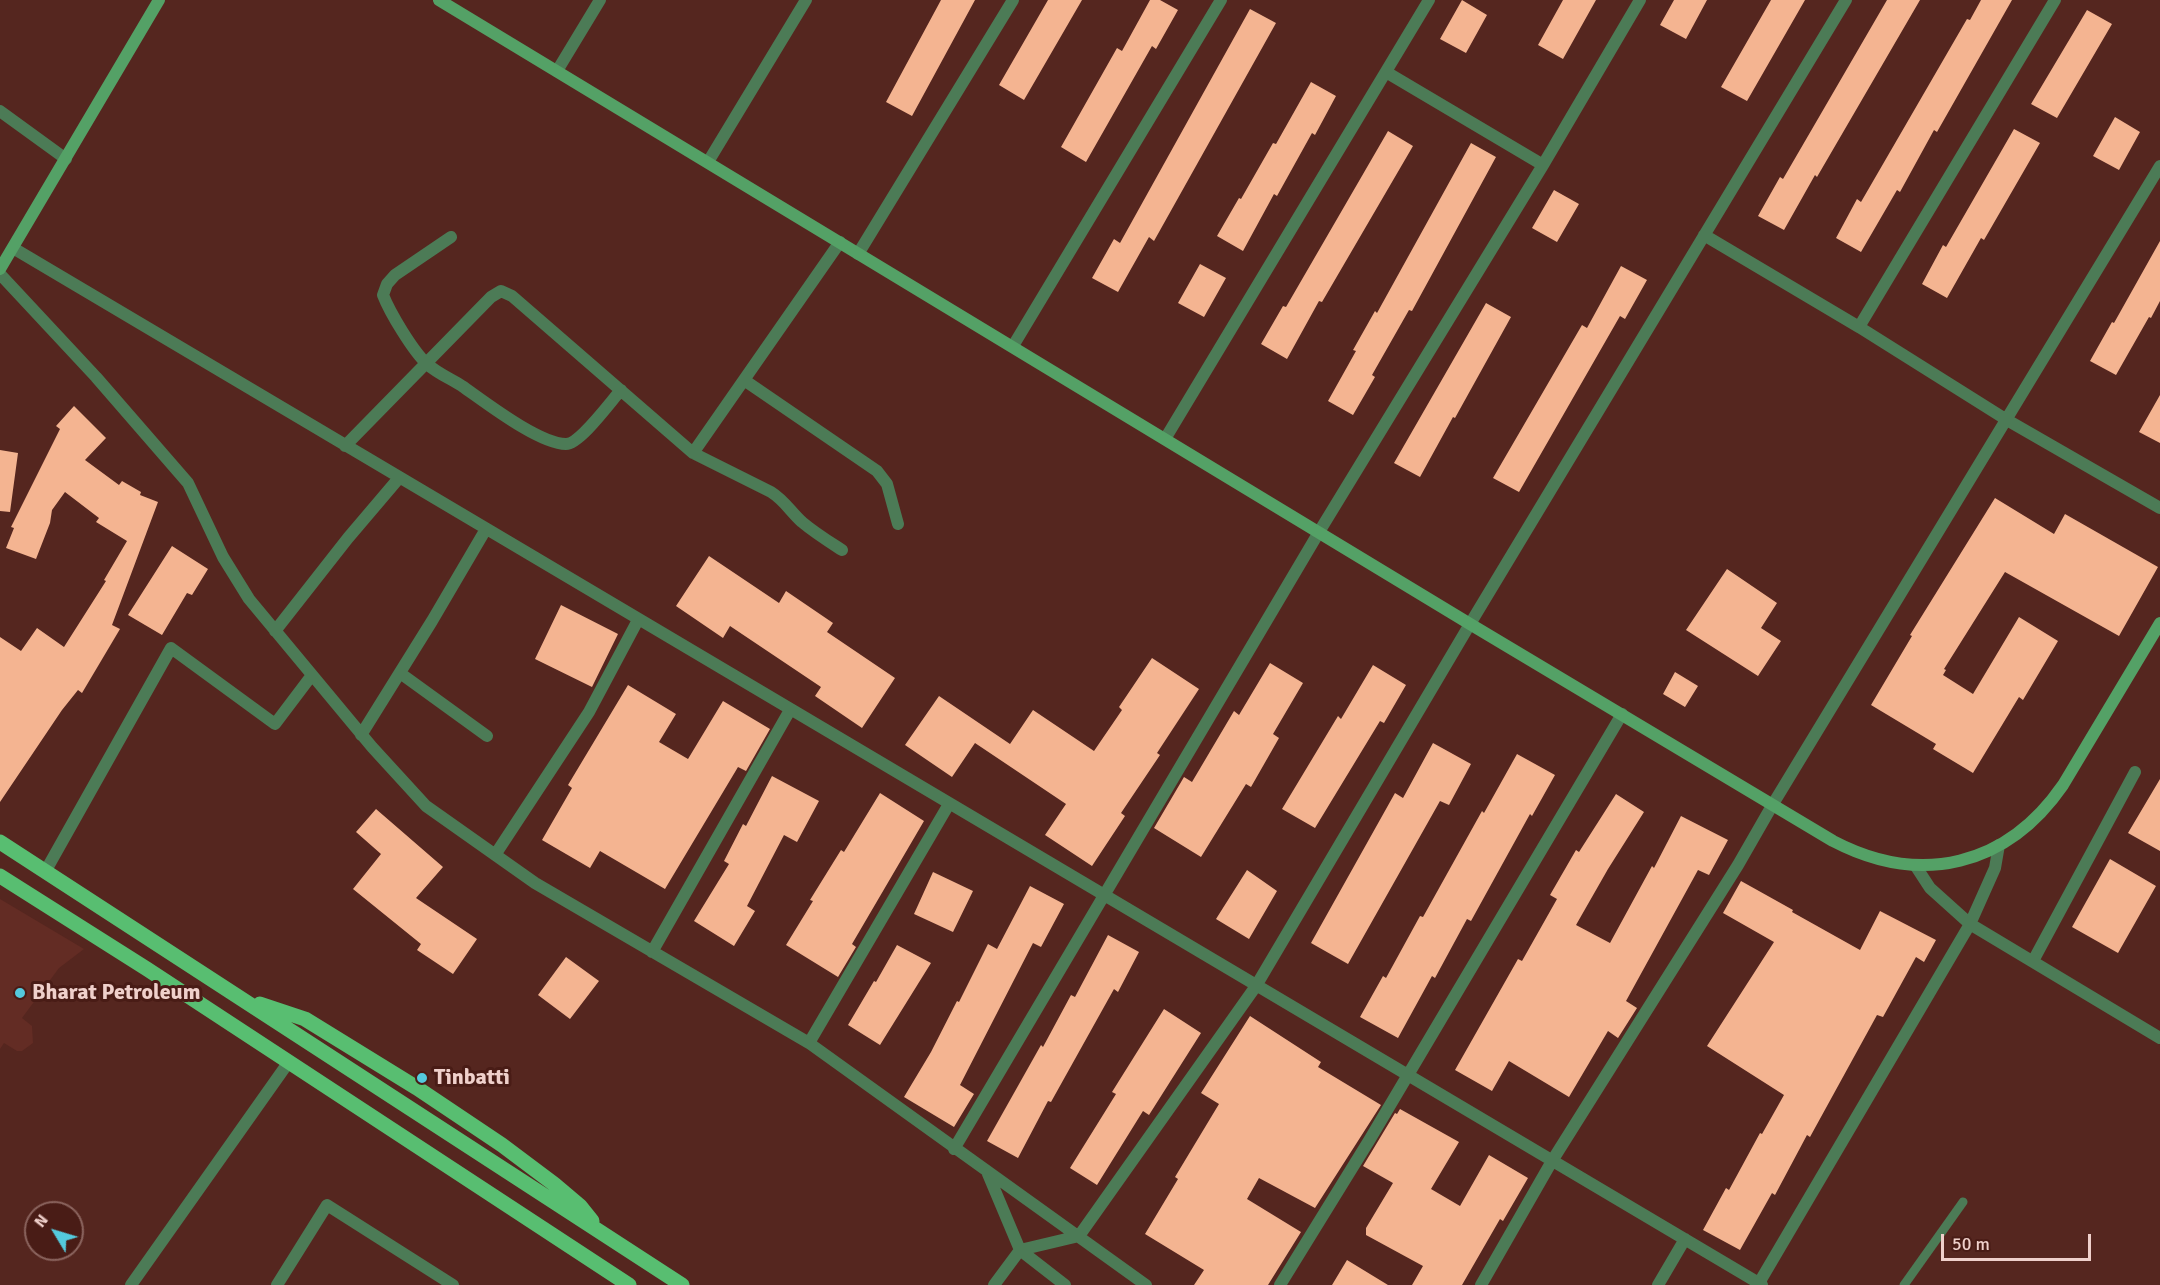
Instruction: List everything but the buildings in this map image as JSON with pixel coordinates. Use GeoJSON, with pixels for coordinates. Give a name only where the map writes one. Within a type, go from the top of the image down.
{"type":"FeatureCollection","features":[{"type":"Feature","properties":{"kind":"main road"},"geometry":{"type":"LineString","coordinates":[[0,269],[159,0]]}},
{"type":"Feature","properties":{"kind":"main road"},"geometry":{"type":"LineString","coordinates":[[439,0],[1470,624],[1852,851],[1894,863],[1937,865],[1958,861],[1999,845],[2035,819],[2050,803],[2077,762],[2160,623]]}},
{"type":"Feature","properties":{"kind":"main road"},"geometry":{"type":"LineString","coordinates":[[0,842],[682,1285]]}},
{"type":"Feature","properties":{"kind":"main road"},"geometry":{"type":"LineString","coordinates":[[0,876],[629,1285]]}},
{"type":"Feature","properties":{"kind":"main road"},"geometry":{"type":"LineString","coordinates":[[238,997],[304,1019],[417,1088],[502,1145],[554,1184],[580,1206],[600,1232]]}},
{"type":"Feature","properties":{"kind":"street"},"geometry":{"type":"LineString","coordinates":[[557,71],[600,0]]}},
{"type":"Feature","properties":{"kind":"street"},"geometry":{"type":"LineString","coordinates":[[708,162],[806,0]]}},
{"type":"Feature","properties":{"kind":"street"},"geometry":{"type":"LineString","coordinates":[[858,254],[1013,0]]}},
{"type":"Feature","properties":{"kind":"street"},"geometry":{"type":"LineString","coordinates":[[1013,346],[1221,0]]}},
{"type":"Feature","properties":{"kind":"street"},"geometry":{"type":"LineString","coordinates":[[1165,440],[1429,0]]}},
{"type":"Feature","properties":{"kind":"street"},"geometry":{"type":"LineString","coordinates":[[954,1149],[1319,532],[1543,165],[1640,0]]}},
{"type":"Feature","properties":{"kind":"street"},"geometry":{"type":"LineString","coordinates":[[994,1285],[1020,1250],[1079,1236],[1256,986],[1470,624],[1846,0]]}},
{"type":"Feature","properties":{"kind":"street"},"geometry":{"type":"LineString","coordinates":[[1859,327],[2055,0]]}},
{"type":"Feature","properties":{"kind":"street"},"geometry":{"type":"LineString","coordinates":[[1386,72],[1543,165]]}},
{"type":"Feature","properties":{"kind":"street"},"geometry":{"type":"LineString","coordinates":[[0,111],[66,159]]}},
{"type":"Feature","properties":{"kind":"street"},"geometry":{"type":"LineString","coordinates":[[1481,1285],[1552,1161],[1738,865],[2160,166]]}},
{"type":"Feature","properties":{"kind":"street"},"geometry":{"type":"LineString","coordinates":[[1704,235],[1859,327],[2007,420],[2160,508]]}},
{"type":"Feature","properties":{"kind":"street"},"geometry":{"type":"LineString","coordinates":[[451,237],[395,275],[387,284],[383,295],[390,313],[426,363],[523,426],[550,440],[567,444],[575,441],[621,390]]}},
{"type":"Feature","properties":{"kind":"street"},"geometry":{"type":"LineString","coordinates":[[693,453],[840,242]]}},
{"type":"Feature","properties":{"kind":"street"},"geometry":{"type":"LineString","coordinates":[[13,248],[1760,1284],[1970,924],[1995,868],[1999,845]]}},
{"type":"Feature","properties":{"kind":"street"},"geometry":{"type":"LineString","coordinates":[[0,274],[96,377],[188,483],[223,557],[249,598],[362,735],[426,806],[535,883],[808,1043],[1146,1285]]}},
{"type":"Feature","properties":{"kind":"street"},"geometry":{"type":"LineString","coordinates":[[345,446],[491,297],[501,291],[512,296],[693,453],[771,492],[783,500],[817,535],[842,550]]}},
{"type":"Feature","properties":{"kind":"street"},"geometry":{"type":"LineString","coordinates":[[744,380],[877,471],[887,484],[898,524]]}},
{"type":"Feature","properties":{"kind":"street"},"geometry":{"type":"LineString","coordinates":[[275,631],[348,538],[399,478]]}},
{"type":"Feature","properties":{"kind":"street"},"geometry":{"type":"LineString","coordinates":[[362,735],[486,529]]}},
{"type":"Feature","properties":{"kind":"street"},"geometry":{"type":"LineString","coordinates":[[495,855],[590,711],[638,620]]}},
{"type":"Feature","properties":{"kind":"street"},"geometry":{"type":"LineString","coordinates":[[45,872],[171,648],[274,724],[312,675]]}},
{"type":"Feature","properties":{"kind":"street"},"geometry":{"type":"LineString","coordinates":[[400,673],[488,736]]}},
{"type":"Feature","properties":{"kind":"street"},"geometry":{"type":"LineString","coordinates":[[652,952],[790,710]]}},
{"type":"Feature","properties":{"kind":"street"},"geometry":{"type":"LineString","coordinates":[[1280,1285],[1364,1149],[1622,714]]}},
{"type":"Feature","properties":{"kind":"street"},"geometry":{"type":"LineString","coordinates":[[2033,961],[2135,772]]}},
{"type":"Feature","properties":{"kind":"street"},"geometry":{"type":"LineString","coordinates":[[808,1043],[950,804]]}},
{"type":"Feature","properties":{"kind":"street"},"geometry":{"type":"LineString","coordinates":[[1915,865],[1930,888],[1970,924],[2160,1038]]}},
{"type":"Feature","properties":{"kind":"street"},"geometry":{"type":"LineString","coordinates":[[131,1285],[288,1063]]}},
{"type":"Feature","properties":{"kind":"street"},"geometry":{"type":"LineString","coordinates":[[987,1172],[1020,1250],[1065,1285]]}},
{"type":"Feature","properties":{"kind":"street"},"geometry":{"type":"LineString","coordinates":[[277,1285],[327,1205],[453,1285]]}},
{"type":"Feature","properties":{"kind":"street"},"geometry":{"type":"LineString","coordinates":[[1658,1285],[1685,1239]]}},
{"type":"Feature","properties":{"kind":"lane"},"geometry":{"type":"LineString","coordinates":[[1904,1285],[1963,1202]]}},
{"type":"Feature","properties":{"kind":"shaded area","name":"Bharat Petroleum"},"geometry":{"type":"Polygon","coordinates":[[[0,899],[84,949],[59,968],[22,1018],[32,1026],[33,1043],[22,1051],[17,1051],[4,1043],[0,1049],[0,899]]]}},
{"type":"Feature","properties":{"kind":"place","name":"Bharat Petroleum"},"geometry":{"type":"Point","coordinates":[20,993]}},
{"type":"Feature","properties":{"kind":"place","name":"Tinbatti"},"geometry":{"type":"Point","coordinates":[422,1078]}}]}
